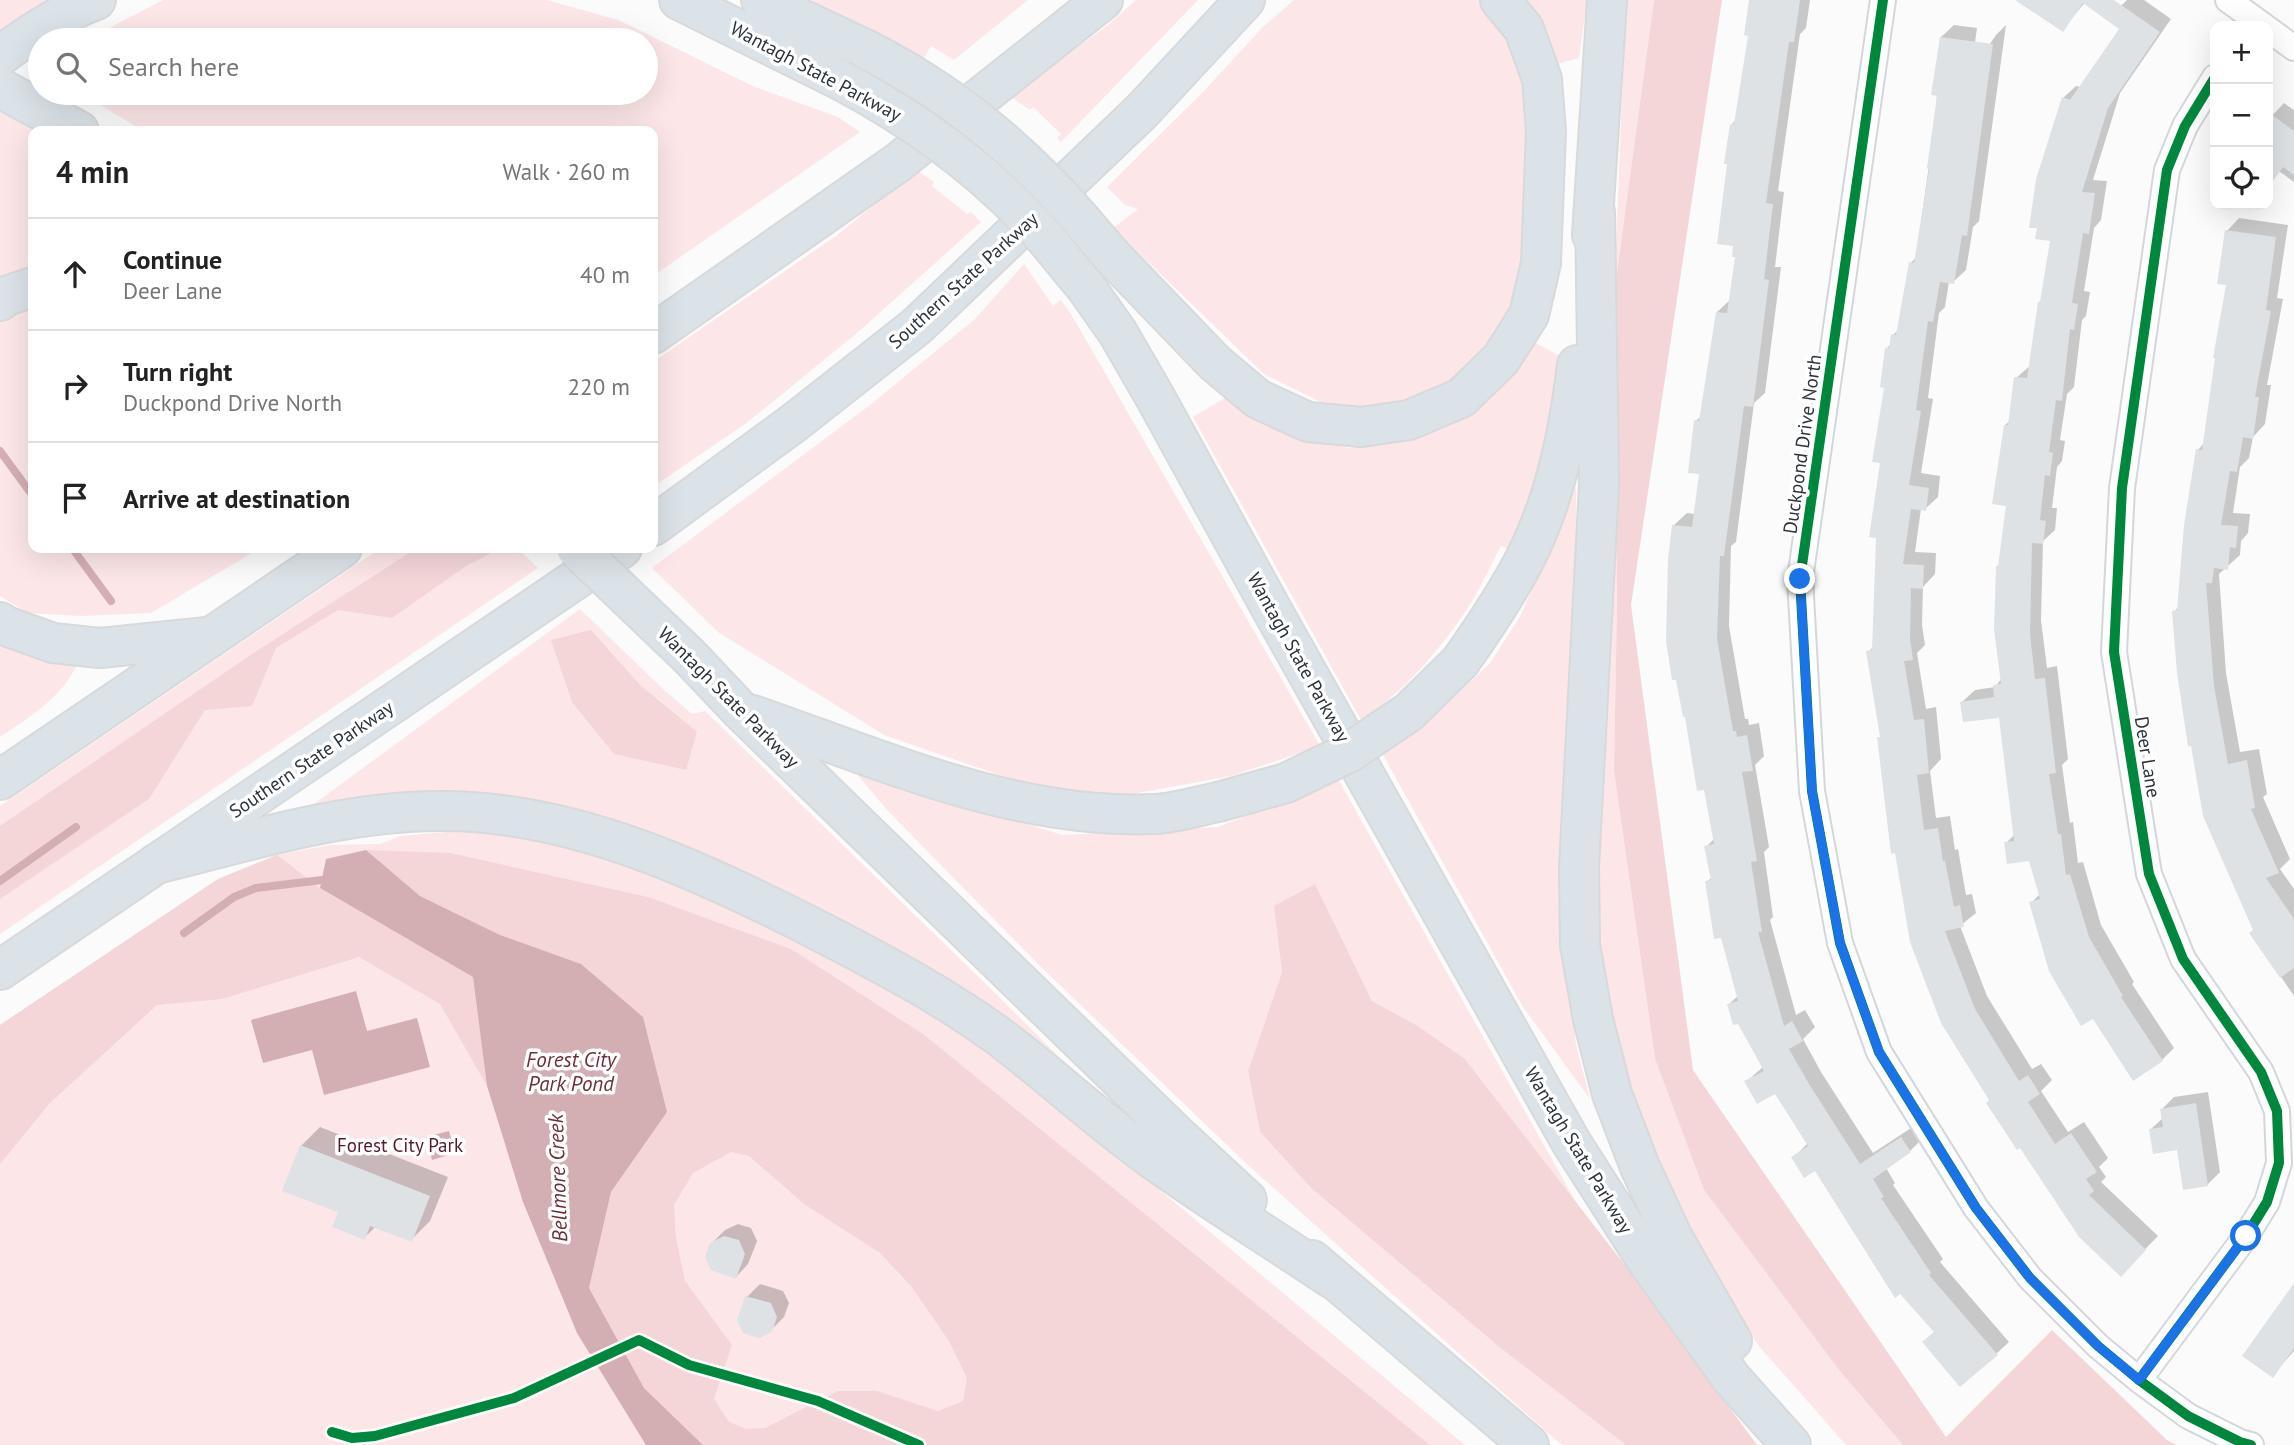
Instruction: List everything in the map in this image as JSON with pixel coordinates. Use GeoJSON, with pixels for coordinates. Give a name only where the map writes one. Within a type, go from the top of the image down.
{"type":"FeatureCollection","features":[{"type":"Feature","properties":{"kind":"highway","name":"Wantagh State Parkway"},"geometry":{"type":"LineString","coordinates":[[679,0],[840,80],[919,127],[975,169],[1026,217],[1084,286],[1118,333],[1156,397],[1286,635],[1571,1142],[1647,1261],[1732,1379],[1791,1445]]}},
{"type":"Feature","properties":{"kind":"highway"},"geometry":{"type":"LineString","coordinates":[[761,0],[867,50],[943,96],[997,138],[1048,184],[1112,256],[1215,363],[1258,399],[1308,422],[1361,427],[1409,420],[1461,398],[1501,359],[1529,315],[1541,263],[1546,131],[1542,79],[1524,29],[1500,0]]}},
{"type":"Feature","properties":{"kind":"highway"},"geometry":{"type":"LineString","coordinates":[[658,330],[895,164],[1103,0]]}},
{"type":"Feature","properties":{"kind":"highway","name":"Southern State Parkway"},"geometry":{"type":"LineString","coordinates":[[658,522],[795,422],[917,326],[1141,112],[1245,0]]}},
{"type":"Feature","properties":{"kind":"highway"},"geometry":{"type":"LineString","coordinates":[[741,711],[972,792],[1093,813],[1157,814],[1218,802],[1286,783],[1350,752],[1409,712],[1460,662],[1497,609],[1527,555],[1555,482],[1571,414],[1595,212],[1607,0]]}},
{"type":"Feature","properties":{"kind":"highway"},"geometry":{"type":"LineString","coordinates":[[42,28],[88,3]]}},
{"type":"Feature","properties":{"kind":"highway"},"geometry":{"type":"LineString","coordinates":[[0,56],[28,35]]}},
{"type":"Feature","properties":{"kind":"highway"},"geometry":{"type":"LineString","coordinates":[[0,88],[28,103]]}},
{"type":"Feature","properties":{"kind":"highway"},"geometry":{"type":"LineString","coordinates":[[31,105],[70,126]]}},
{"type":"Feature","properties":{"kind":"highway"},"geometry":{"type":"LineString","coordinates":[[1595,212],[1598,485],[1579,868],[1580,945],[1593,1019],[1612,1094],[1640,1167],[1673,1238],[1710,1305],[1746,1365],[1800,1445]]}},
{"type":"Feature","properties":{"kind":"highway"},"geometry":{"type":"LineString","coordinates":[[0,301],[6,296],[28,289]]}},
{"type":"Feature","properties":{"kind":"highway"},"geometry":{"type":"LineString","coordinates":[[0,780],[335,553]]}},
{"type":"Feature","properties":{"kind":"highway","name":"Wantagh State Parkway"},"geometry":{"type":"LineString","coordinates":[[581,553],[1180,1138],[1331,1278],[1528,1445]]}},
{"type":"Feature","properties":{"kind":"highway","name":"Southern State Parkway"},"geometry":{"type":"LineString","coordinates":[[0,970],[615,553]]}},
{"type":"Feature","properties":{"kind":"highway"},"geometry":{"type":"LineString","coordinates":[[0,622],[53,643],[100,648],[213,636]]}},
{"type":"Feature","properties":{"kind":"highway"},"geometry":{"type":"LineString","coordinates":[[156,864],[364,816],[440,810],[510,816],[571,829],[641,851],[713,879],[792,917],[867,956],[935,996],[998,1036],[1158,1163],[1331,1278]]}},
{"type":"Feature","properties":{"kind":"street","name":"Duckpond Drive North"},"geometry":{"type":"LineString","coordinates":[[1883,0],[1800,579],[1812,791],[1840,943],[1879,1052],[1976,1208],[2030,1278],[2098,1346],[2139,1380],[2188,1416],[2251,1445]]}},
{"type":"Feature","properties":{"kind":"street"},"geometry":{"type":"LineString","coordinates":[[2228,0],[2254,21]]}},
{"type":"Feature","properties":{"kind":"street"},"geometry":{"type":"LineString","coordinates":[[2273,34],[2294,48]]}},
{"type":"Feature","properties":{"kind":"street","name":"Deer Lane"},"geometry":{"type":"LineString","coordinates":[[2139,1380],[2246,1236],[2267,1202],[2279,1163],[2277,1111],[2261,1072],[2183,959],[2149,874],[2113,652],[2122,488],[2167,170],[2185,126],[2211,84]]}},
{"type":"Feature","properties":{"kind":"green space"},"geometry":{"type":"Polygon","coordinates":[[[0,0],[50,0],[0,33],[0,0]]]}},
{"type":"Feature","properties":{"kind":"green space"},"geometry":{"type":"Polygon","coordinates":[[[163,0],[547,0],[618,20],[634,28],[109,28],[163,0]]]}},
{"type":"Feature","properties":{"kind":"green space"},"geometry":{"type":"Polygon","coordinates":[[[811,0],[1028,0],[954,60],[931,46],[921,63],[811,0]]]}},
{"type":"Feature","properties":{"kind":"green space"},"geometry":{"type":"Polygon","coordinates":[[[1136,0],[1198,0],[1061,142],[1057,138],[1061,134],[1033,107],[1030,110],[1011,97],[1109,24],[1136,0]]]}},
{"type":"Feature","properties":{"kind":"green space"},"geometry":{"type":"Polygon","coordinates":[[[1294,0],[1478,0],[1484,3],[1518,52],[1530,83],[1523,286],[1513,315],[1476,368],[1414,407],[1343,413],[1264,374],[1113,228],[1138,209],[1125,205],[1107,187],[1202,93],[1262,28],[1294,0]]]}},
{"type":"Feature","properties":{"kind":"green space"},"geometry":{"type":"Polygon","coordinates":[[[1521,0],[1587,0],[1579,58],[1554,65],[1521,0]]]}},
{"type":"Feature","properties":{"kind":"green space"},"geometry":{"type":"Polygon","coordinates":[[[1626,0],[1654,0],[1614,294],[1626,0]]]}},
{"type":"Feature","properties":{"kind":"green space"},"geometry":{"type":"Polygon","coordinates":[[[658,40],[755,87],[838,117],[860,132],[658,273],[658,126],[135,126],[101,105],[658,105],[658,40]]]}},
{"type":"Feature","properties":{"kind":"green space"},"geometry":{"type":"Polygon","coordinates":[[[0,108],[33,126],[28,126],[28,270],[0,284],[0,108]]]}},
{"type":"Feature","properties":{"kind":"green space"},"geometry":{"type":"Polygon","coordinates":[[[917,170],[934,182],[932,186],[967,214],[971,212],[981,222],[857,333],[749,421],[658,484],[658,359],[836,236],[917,170]]]}},
{"type":"Feature","properties":{"kind":"green space"},"geometry":{"type":"Polygon","coordinates":[[[1024,264],[1053,306],[1061,300],[1071,314],[1319,744],[1231,776],[1127,795],[1034,787],[884,735],[718,632],[652,568],[870,405],[975,319],[1024,264]]]}},
{"type":"Feature","properties":{"kind":"green space"},"geometry":{"type":"Polygon","coordinates":[[[1614,294],[1617,599],[1614,772],[1655,1059],[1704,1190],[1839,1370],[1903,1445],[1846,1445],[1759,1346],[1705,1272],[1640,1149],[1593,942],[1614,294]]]}},
{"type":"Feature","properties":{"kind":"green space"},"geometry":{"type":"Polygon","coordinates":[[[28,302],[28,553],[252,553],[151,613],[80,616],[28,613],[0,596],[0,322],[28,302]]]}},
{"type":"Feature","properties":{"kind":"green space"},"geometry":{"type":"Polygon","coordinates":[[[1532,341],[1560,356],[1546,458],[1514,551],[1501,546],[1470,604],[1443,642],[1405,685],[1361,720],[1193,417],[1228,396],[1294,436],[1349,448],[1422,436],[1489,397],[1532,341]]]}},
{"type":"Feature","properties":{"kind":"green space"},"geometry":{"type":"Polygon","coordinates":[[[1576,487],[1576,568],[1563,926],[1576,1045],[1590,1099],[1523,1007],[1382,753],[1439,712],[1490,663],[1521,615],[1576,487]]]}},
{"type":"Feature","properties":{"kind":"green space"},"geometry":{"type":"Polygon","coordinates":[[[374,553],[522,553],[538,568],[0,934],[0,806],[374,553]]]}},
{"type":"Feature","properties":{"kind":"green space"},"geometry":{"type":"Polygon","coordinates":[[[580,609],[692,714],[705,711],[1116,1114],[605,823],[508,796],[404,793],[303,812],[580,609]]]}},
{"type":"Feature","properties":{"kind":"green space"},"geometry":{"type":"Polygon","coordinates":[[[0,630],[70,660],[76,667],[52,698],[33,715],[0,737],[0,630]]]}},
{"type":"Feature","properties":{"kind":"green space"},"geometry":{"type":"Polygon","coordinates":[[[851,767],[904,788],[1063,835],[1218,827],[1338,779],[1577,1204],[1465,1059],[1418,1026],[1372,1001],[1315,885],[1275,906],[1282,972],[1248,1071],[1260,1132],[1311,1188],[1498,1346],[1626,1445],[1563,1445],[1557,1441],[1249,1166],[1040,966],[887,810],[851,767]]]}},
{"type":"Feature","properties":{"kind":"green space","name":"Forest City Park"},"geometry":{"type":"Polygon","coordinates":[[[495,828],[577,845],[754,914],[911,999],[1052,1100],[1465,1445],[0,1445],[0,1025],[218,879],[277,855],[330,845],[380,844],[400,836],[495,828]]]}},
{"type":"Feature","properties":{"kind":"shaded area"},"geometry":{"type":"Polygon","coordinates":[[[1654,0],[1722,0],[1631,605],[1693,1070],[1946,1437],[2052,1330],[2167,1440],[2177,1445],[1903,1445],[1839,1370],[1704,1190],[1655,1059],[1614,772],[1617,599],[1614,294],[1654,0]]]}},
{"type":"Feature","properties":{"kind":"shaded area"},"geometry":{"type":"Polygon","coordinates":[[[409,553],[491,553],[466,566],[392,618],[338,610],[276,648],[252,706],[205,710],[149,799],[0,899],[0,826],[255,652],[409,553]]]}},
{"type":"Feature","properties":{"kind":"shaded area"},"geometry":{"type":"Polygon","coordinates":[[[591,630],[640,685],[697,732],[686,770],[614,754],[572,702],[551,640],[591,630]]]}},
{"type":"Feature","properties":{"kind":"shaded area"},"geometry":{"type":"Polygon","coordinates":[[[366,850],[450,853],[648,897],[791,949],[923,1034],[1430,1445],[703,1445],[644,1388],[589,1288],[611,1192],[667,1112],[581,964],[500,935],[420,896],[366,850]],[[731,1152],[693,1173],[674,1205],[676,1237],[685,1281],[732,1345],[714,1399],[729,1422],[746,1429],[765,1428],[838,1391],[877,1391],[938,1411],[963,1401],[967,1378],[949,1341],[911,1286],[880,1253],[804,1204],[749,1156],[731,1152]]]}},
{"type":"Feature","properties":{"kind":"shaded area"},"geometry":{"type":"Polygon","coordinates":[[[277,855],[320,888],[473,977],[487,1086],[440,1004],[359,957],[222,999],[157,1005],[50,1103],[0,1164],[0,1025],[218,879],[277,855]]]}},
{"type":"Feature","properties":{"kind":"shaded area"},"geometry":{"type":"Polygon","coordinates":[[[1315,884],[1372,1001],[1418,1026],[1465,1059],[1624,1264],[1757,1445],[1626,1445],[1498,1346],[1311,1188],[1260,1132],[1248,1071],[1282,972],[1274,906],[1315,884]]]}},
{"type":"Feature","properties":{"kind":"water","name":"Forest City Park Pond"},"geometry":{"type":"Polygon","coordinates":[[[366,850],[420,896],[500,935],[581,964],[643,1017],[667,1112],[611,1192],[589,1288],[644,1388],[703,1445],[646,1445],[577,1333],[523,1202],[487,1086],[473,977],[320,888],[326,859],[366,850]]]}},
{"type":"Feature","properties":{"kind":"water"},"geometry":{"type":"Polygon","coordinates":[[[356,991],[367,1031],[417,1018],[430,1067],[324,1095],[312,1050],[263,1063],[251,1020],[356,991]]]}},
{"type":"Feature","properties":{"kind":"water"},"geometry":{"type":"Polygon","coordinates":[[[449,1131],[455,1153],[432,1160],[426,1137],[449,1131]]]}},
{"type":"Feature","properties":{"kind":"building"},"geometry":{"type":"Polygon","coordinates":[[[1749,0],[1800,0],[1794,42],[1789,42],[1766,203],[1773,204],[1764,279],[1769,280],[1753,407],[1744,406],[1724,556],[1720,556],[1717,639],[1733,731],[1736,731],[1737,737],[1747,735],[1753,771],[1742,772],[1757,861],[1751,862],[1762,932],[1758,932],[1784,1026],[1792,1021],[1803,1041],[1789,1049],[1860,1164],[1901,1137],[1911,1152],[1873,1179],[1884,1197],[1881,1198],[1931,1273],[1929,1275],[1998,1355],[1960,1387],[1922,1342],[1934,1332],[1900,1294],[1895,1298],[1815,1171],[1804,1178],[1791,1157],[1808,1146],[1775,1094],[1757,1104],[1744,1081],[1764,1071],[1738,1024],[1733,1025],[1727,1004],[1738,1001],[1721,938],[1714,939],[1705,881],[1711,880],[1704,846],[1714,844],[1704,790],[1697,791],[1685,717],[1676,680],[1672,680],[1666,641],[1668,559],[1672,525],[1692,527],[1699,474],[1688,473],[1694,420],[1699,421],[1716,312],[1727,313],[1735,257],[1732,257],[1733,246],[1717,244],[1727,164],[1724,164],[1730,124],[1734,124],[1748,36],[1744,35],[1749,0]]]}},
{"type":"Feature","properties":{"kind":"building"},"geometry":{"type":"Polygon","coordinates":[[[2015,0],[2114,0],[2160,32],[2108,108],[2082,192],[2095,193],[2089,234],[2083,233],[2072,303],[2078,304],[2074,330],[2070,329],[2062,401],[2056,400],[2049,452],[2053,453],[2050,476],[2045,475],[2040,520],[2046,521],[2043,544],[2032,543],[2030,634],[2035,679],[2045,678],[2056,773],[2049,774],[2066,875],[2070,874],[2089,937],[2123,996],[2121,997],[2163,1061],[2133,1081],[2093,1019],[2081,1026],[2049,971],[2029,902],[2040,899],[2029,861],[2007,864],[2004,842],[2014,841],[1999,718],[1963,722],[1960,702],[1994,697],[1993,685],[2001,684],[1994,630],[1996,566],[2006,506],[1992,504],[2004,425],[2008,425],[2014,377],[2027,378],[2050,241],[2035,239],[2037,228],[2029,228],[2036,179],[2062,97],[2070,100],[2119,29],[2083,3],[2063,32],[2015,0]]]}},
{"type":"Feature","properties":{"kind":"building"},"geometry":{"type":"Polygon","coordinates":[[[1940,37],[1993,44],[1967,236],[1962,235],[1954,284],[1940,282],[1933,322],[1928,321],[1916,410],[1921,411],[1909,485],[1929,488],[1926,511],[1911,509],[1903,564],[1924,565],[1923,589],[1911,588],[1910,639],[1913,660],[1904,661],[1914,720],[1924,719],[1929,773],[1917,775],[1924,830],[1938,828],[1954,907],[1960,905],[1964,927],[1945,931],[1975,1009],[2019,1081],[2028,1075],[2040,1094],[2028,1102],[2055,1144],[2071,1133],[2097,1172],[2086,1179],[2094,1191],[2089,1195],[2146,1250],[2121,1277],[2079,1237],[2020,1148],[2017,1150],[1986,1103],[1989,1100],[1941,1023],[1910,942],[1895,853],[1891,854],[1877,737],[1880,737],[1866,651],[1872,650],[1876,538],[1869,537],[1880,463],[1872,462],[1884,388],[1880,387],[1885,348],[1889,348],[1891,334],[1896,335],[1909,262],[1914,263],[1929,169],[1937,96],[1931,95],[1940,37]]]}},
{"type":"Feature","properties":{"kind":"building"},"geometry":{"type":"Polygon","coordinates":[[[2273,116],[2294,131],[2294,175],[2283,167],[2273,181],[2273,116]]]}},
{"type":"Feature","properties":{"kind":"building"},"geometry":{"type":"Polygon","coordinates":[[[2225,230],[2276,237],[2266,310],[2271,311],[2255,397],[2259,397],[2253,439],[2243,437],[2237,472],[2230,471],[2221,525],[2238,526],[2236,548],[2230,547],[2228,570],[2214,568],[2212,583],[2206,583],[2214,686],[2228,764],[2247,760],[2255,808],[2251,809],[2279,873],[2266,878],[2294,919],[2294,968],[2280,978],[2249,933],[2253,930],[2203,816],[2191,746],[2188,746],[2177,673],[2172,611],[2177,610],[2184,525],[2196,449],[2202,450],[2213,358],[2226,285],[2217,284],[2225,230]]]}},
{"type":"Feature","properties":{"kind":"building"},"geometry":{"type":"Polygon","coordinates":[[[2196,1103],[2208,1186],[2183,1190],[2177,1150],[2153,1154],[2149,1129],[2163,1127],[2160,1109],[2196,1103]]]}},
{"type":"Feature","properties":{"kind":"building"},"geometry":{"type":"Polygon","coordinates":[[[300,1145],[430,1196],[412,1242],[370,1226],[365,1240],[332,1227],[338,1212],[282,1191],[300,1145]]]}},
{"type":"Feature","properties":{"kind":"building"},"geometry":{"type":"Polygon","coordinates":[[[724,1236],[739,1240],[745,1254],[736,1279],[711,1270],[705,1257],[710,1243],[724,1236]]]}},
{"type":"Feature","properties":{"kind":"building"},"geometry":{"type":"Polygon","coordinates":[[[2294,1283],[2294,1348],[2273,1378],[2242,1356],[2294,1283]]]}},
{"type":"Feature","properties":{"kind":"building"},"geometry":{"type":"Polygon","coordinates":[[[745,1296],[771,1303],[777,1317],[772,1332],[759,1338],[743,1333],[737,1320],[745,1296]]]}},
{"type":"Feature","properties":{"kind":"waterway","name":"Bellmore Creek"},"geometry":{"type":"LineString","coordinates":[[0,451],[28,489]]}},
{"type":"Feature","properties":{"kind":"waterway","name":"Bellmore Creek"},"geometry":{"type":"LineString","coordinates":[[76,553],[111,601]]}},
{"type":"Feature","properties":{"kind":"waterway"},"geometry":{"type":"LineString","coordinates":[[0,881],[76,827]]}},
{"type":"Feature","properties":{"kind":"waterway","name":"Bellmore Creek"},"geometry":{"type":"LineString","coordinates":[[184,933],[234,897],[256,888],[322,880],[331,882]]}},
{"type":"Feature","properties":{"kind":"cycle path"},"geometry":{"type":"LineString","coordinates":[[1883,0],[1800,579],[1812,791],[1840,943],[1879,1052],[1976,1208],[2030,1278],[2098,1346],[2139,1380],[2188,1416],[2251,1445]]}},
{"type":"Feature","properties":{"kind":"cycle path"},"geometry":{"type":"LineString","coordinates":[[2139,1380],[2246,1236],[2267,1202],[2279,1163],[2277,1111],[2261,1072],[2183,959],[2149,874],[2114,652],[2122,488],[2167,170],[2185,126],[2211,84]]}},
{"type":"Feature","properties":{"kind":"cycle path"},"geometry":{"type":"LineString","coordinates":[[332,1432],[352,1438],[375,1436],[514,1398],[639,1340],[689,1365],[818,1401],[919,1445]]}},
{"type":"Feature","properties":{"kind":"route"},"geometry":{"type":"LineString","coordinates":[[1800,579],[1812,791],[1840,943],[1879,1052],[1976,1208],[2030,1278],[2098,1346],[2139,1380],[2246,1236]]}}]}
